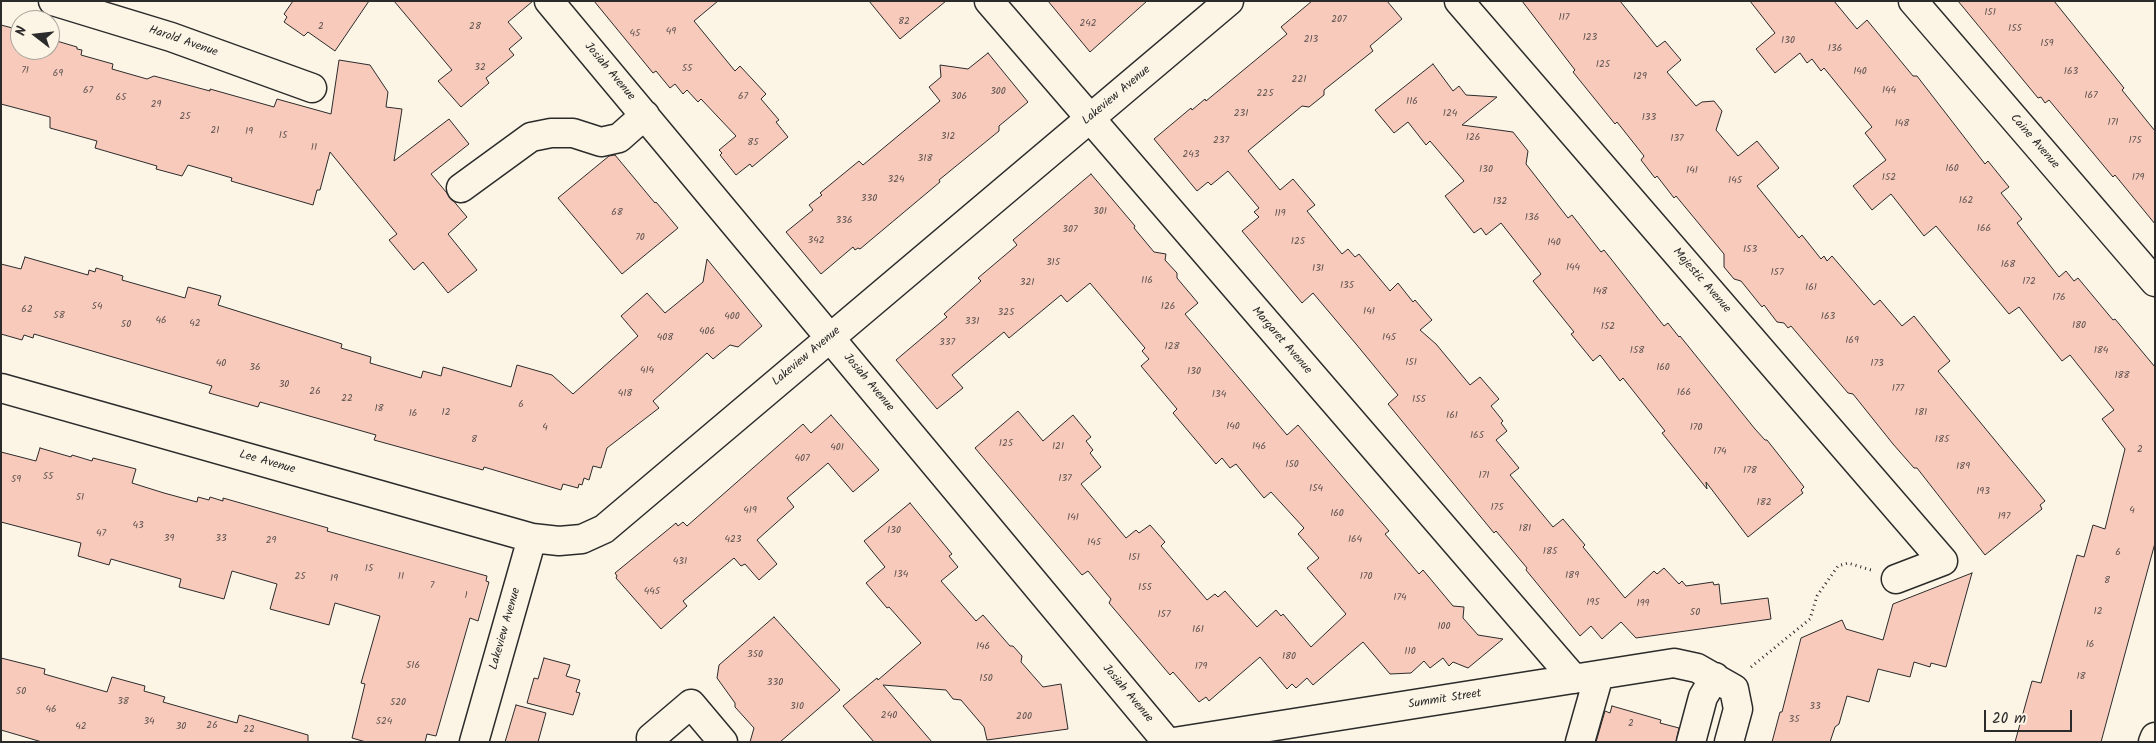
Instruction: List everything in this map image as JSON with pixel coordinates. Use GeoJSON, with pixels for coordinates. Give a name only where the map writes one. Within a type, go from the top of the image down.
{"type":"FeatureCollection","features":[{"type":"Feature","properties":{"kind":"street","name":"Harold Avenue"},"geometry":{"type":"LineString","coordinates":[[53,1],[171,36],[312,88]]}},
{"type":"Feature","properties":{"kind":"street","name":"Josiah Avenue"},"geometry":{"type":"LineString","coordinates":[[549,1],[1167,742]]}},
{"type":"Feature","properties":{"kind":"street","name":"Margaret Avenue"},"geometry":{"type":"LineString","coordinates":[[989,1],[1089,119],[1587,677]]}},
{"type":"Feature","properties":{"kind":"street","name":"Lakeview Avenue"},"geometry":{"type":"LineString","coordinates":[[474,742],[532,538],[559,541],[582,540],[604,529],[1229,1]]}},
{"type":"Feature","properties":{"kind":"street","name":"Majestic Avenue"},"geometry":{"type":"LineString","coordinates":[[1459,1],[1943,561],[1896,579]]}},
{"type":"Feature","properties":{"kind":"street","name":"Caine Avenue"},"geometry":{"type":"LineString","coordinates":[[1912,1],[2155,282]]}},
{"type":"Feature","properties":{"kind":"street"},"geometry":{"type":"LineString","coordinates":[[461,188],[531,137],[551,133],[573,133],[601,142],[619,138],[645,115]]}},
{"type":"Feature","properties":{"kind":"street","name":"Lee Avenue"},"geometry":{"type":"LineString","coordinates":[[1,388],[532,538]]}},
{"type":"Feature","properties":{"kind":"street","name":"Summit Street"},"geometry":{"type":"LineString","coordinates":[[1174,742],[1674,663],[1697,668],[1734,689],[1738,709],[1729,742]]}},
{"type":"Feature","properties":{"kind":"street"},"geometry":{"type":"LineString","coordinates":[[1580,742],[1587,677]]}},
{"type":"Feature","properties":{"kind":"street"},"geometry":{"type":"LineString","coordinates":[[1691,742],[1703,697],[1715,677]]}},
{"type":"Feature","properties":{"kind":"street"},"geometry":{"type":"LineString","coordinates":[[651,738],[691,704],[723,742]]}},
{"type":"Feature","properties":{"kind":"street"},"geometry":{"type":"LineString","coordinates":[[2154,742],[2155,737]]}},
{"type":"Feature","properties":{"kind":"path"},"geometry":{"type":"LineString","coordinates":[[1715,677],[1752,666],[1810,619],[1817,596],[1838,566],[1848,563],[1896,579]]}},
{"type":"Feature","properties":{"kind":"building"},"geometry":{"type":"Polygon","coordinates":[[[293,1],[369,1],[335,51],[308,32],[304,36],[284,22],[287,17],[284,14],[293,1]]]}},
{"type":"Feature","properties":{"kind":"building"},"geometry":{"type":"Polygon","coordinates":[[[394,1],[533,1],[508,22],[522,38],[509,49],[514,55],[486,78],[489,83],[461,107],[438,81],[452,70],[394,1]]]}},
{"type":"Feature","properties":{"kind":"building"},"geometry":{"type":"Polygon","coordinates":[[[594,1],[718,1],[694,21],[735,71],[740,66],[766,94],[761,99],[779,120],[776,122],[788,137],[752,167],[750,164],[736,175],[720,155],[722,153],[719,150],[736,136],[701,99],[698,102],[687,90],[683,94],[675,84],[670,88],[656,71],[653,73],[594,1]]]}},
{"type":"Feature","properties":{"kind":"building"},"geometry":{"type":"Polygon","coordinates":[[[869,1],[946,1],[900,39],[869,1]]]}},
{"type":"Feature","properties":{"kind":"building"},"geometry":{"type":"Polygon","coordinates":[[[1048,1],[1147,1],[1090,52],[1048,1]]]}},
{"type":"Feature","properties":{"kind":"building"},"geometry":{"type":"Polygon","coordinates":[[[1312,1],[1387,1],[1402,19],[1370,46],[1373,51],[1324,90],[1324,95],[1309,107],[1302,106],[1248,151],[1280,190],[1293,179],[1315,205],[1307,211],[1342,254],[1348,249],[1355,257],[1359,254],[1390,291],[1398,283],[1413,302],[1415,300],[1432,320],[1420,330],[1436,344],[1470,385],[1480,377],[1499,399],[1491,406],[1503,421],[1501,423],[1507,431],[1496,440],[1519,468],[1510,475],[1553,527],[1563,519],[1585,545],[1583,547],[1625,598],[1654,571],[1657,574],[1664,568],[1679,584],[1682,581],[1686,586],[1713,582],[1714,585],[1719,584],[1721,604],[1768,598],[1771,619],[1636,638],[1621,622],[1602,639],[1591,626],[1580,636],[1526,570],[1527,568],[1496,531],[1494,533],[1388,404],[1398,395],[1356,344],[1313,293],[1302,303],[1242,231],[1259,217],[1254,212],[1259,208],[1228,171],[1211,185],[1208,182],[1197,191],[1154,139],[1191,108],[1192,110],[1205,99],[1206,101],[1287,34],[1281,27],[1312,1]]]}},
{"type":"Feature","properties":{"kind":"building"},"geometry":{"type":"Polygon","coordinates":[[[1522,1],[1620,1],[1657,47],[1665,41],[1681,60],[1667,72],[1696,106],[1702,102],[1714,101],[1722,111],[1716,130],[1738,156],[1757,141],[1779,168],[1757,186],[1799,238],[1802,235],[1821,259],[1824,256],[1827,261],[1832,256],[1874,305],[1880,300],[1902,326],[1914,316],[1950,361],[1938,371],[2045,501],[2040,505],[2042,509],[1985,555],[1917,468],[1914,468],[1893,444],[1853,394],[1848,393],[1791,326],[1788,328],[1784,323],[1777,322],[1741,281],[1734,279],[1724,267],[1724,254],[1676,196],[1674,198],[1657,176],[1655,178],[1641,160],[1644,156],[1573,72],[1575,70],[1522,1]]]}},
{"type":"Feature","properties":{"kind":"building"},"geometry":{"type":"Polygon","coordinates":[[[1750,1],[1834,1],[1857,29],[1867,20],[1913,76],[1917,76],[1985,164],[1988,161],[2009,187],[2001,193],[2022,219],[2017,223],[2059,277],[2066,271],[2074,281],[2078,278],[2155,367],[2155,543],[2101,742],[2015,742],[2032,681],[2041,683],[2077,555],[2084,557],[2093,525],[2105,529],[2125,449],[2102,419],[2114,410],[2070,355],[2062,361],[2019,307],[2009,314],[1936,226],[1924,236],[1891,194],[1872,210],[1853,186],[1886,160],[1865,133],[1872,127],[1824,68],[1821,71],[1812,59],[1807,63],[1800,53],[1775,73],[1756,49],[1775,33],[1750,1]]]}},
{"type":"Feature","properties":{"kind":"building"},"geometry":{"type":"Polygon","coordinates":[[[1958,1],[2054,1],[2124,88],[2122,90],[2155,131],[2155,224],[2049,100],[2045,103],[2041,97],[2038,98],[1958,1]]]}},
{"type":"Feature","properties":{"kind":"building"},"geometry":{"type":"Polygon","coordinates":[[[1,25],[10,27],[10,60],[60,60],[60,42],[82,50],[81,55],[113,64],[112,69],[147,79],[154,76],[274,107],[277,99],[331,114],[339,60],[370,65],[388,92],[386,107],[402,109],[394,161],[449,119],[469,144],[431,174],[467,217],[448,234],[477,270],[448,293],[423,262],[414,270],[389,240],[397,234],[330,152],[320,190],[317,190],[313,205],[231,181],[232,178],[188,165],[182,176],[156,169],[157,166],[95,148],[97,141],[50,128],[50,117],[1,104],[1,25]]]}},
{"type":"Feature","properties":{"kind":"building"},"geometry":{"type":"Polygon","coordinates":[[[988,53],[1028,102],[999,126],[999,131],[860,249],[855,250],[853,247],[821,274],[786,232],[813,210],[809,205],[822,195],[820,193],[859,161],[863,165],[940,101],[929,87],[941,77],[940,65],[968,69],[988,53]]]}},
{"type":"Feature","properties":{"kind":"building"},"geometry":{"type":"Polygon","coordinates":[[[1433,64],[1453,91],[1459,86],[1466,95],[1497,97],[1462,125],[1513,132],[1528,151],[1526,164],[1568,218],[1572,215],[1601,252],[1604,250],[1664,326],[1668,323],[1680,336],[1804,487],[1801,490],[1803,493],[1748,537],[1706,482],[1707,489],[1662,433],[1665,431],[1623,378],[1620,381],[1600,355],[1593,361],[1571,334],[1574,332],[1533,281],[1541,274],[1501,223],[1486,235],[1481,228],[1474,233],[1445,196],[1464,181],[1430,141],[1426,145],[1408,122],[1394,133],[1375,110],[1433,64]]]}},
{"type":"Feature","properties":{"kind":"building"},"geometry":{"type":"Polygon","coordinates":[[[615,155],[678,228],[622,274],[558,198],[609,156],[615,155]]]}},
{"type":"Feature","properties":{"kind":"building"},"geometry":{"type":"Polygon","coordinates":[[[1091,174],[1135,226],[1134,228],[1154,252],[1166,254],[1165,260],[1177,273],[1177,278],[1198,303],[1185,314],[1287,435],[1298,425],[1389,531],[1385,534],[1419,574],[1423,570],[1453,606],[1464,607],[1463,618],[1478,635],[1503,639],[1468,668],[1453,662],[1449,666],[1443,658],[1430,668],[1424,661],[1411,673],[1390,674],[1363,642],[1313,685],[1307,678],[1296,688],[1292,684],[1287,689],[1260,657],[1209,701],[1206,697],[1199,702],[1173,672],[1170,675],[1109,603],[1111,599],[1088,571],[1082,575],[975,448],[1018,411],[1043,441],[1073,415],[1091,437],[1086,441],[1093,450],[1090,453],[1101,467],[1081,484],[1126,538],[1136,530],[1139,533],[1150,525],[1165,542],[1161,546],[1207,600],[1215,594],[1218,597],[1225,591],[1257,627],[1276,610],[1281,616],[1283,614],[1311,647],[1346,614],[1307,568],[1319,558],[1298,534],[1304,528],[1271,492],[1264,498],[1236,464],[1230,468],[1222,458],[1216,464],[1173,413],[1177,409],[1141,366],[1149,359],[1142,351],[1145,348],[1090,283],[1067,302],[1061,295],[1009,338],[1004,332],[952,375],[963,388],[937,409],[896,360],[947,317],[944,314],[981,281],[978,278],[1017,245],[1013,240],[1091,174]]]}},
{"type":"Feature","properties":{"kind":"building"},"geometry":{"type":"Polygon","coordinates":[[[25,257],[88,275],[89,270],[95,272],[96,268],[123,276],[122,280],[185,298],[188,287],[221,296],[218,305],[342,344],[341,348],[371,357],[370,363],[421,378],[423,371],[441,376],[443,367],[511,387],[517,365],[552,375],[573,394],[638,336],[621,316],[647,293],[665,313],[703,282],[707,259],[762,326],[738,347],[730,345],[713,359],[707,353],[653,401],[659,408],[607,448],[601,468],[593,466],[589,480],[584,478],[582,485],[579,484],[578,488],[563,484],[561,490],[484,467],[483,470],[374,440],[376,435],[260,402],[258,407],[209,393],[212,386],[34,334],[33,338],[24,335],[22,340],[1,334],[1,264],[21,269],[25,257]]]}},
{"type":"Feature","properties":{"kind":"building"},"geometry":{"type":"Polygon","coordinates":[[[831,415],[879,470],[853,492],[828,463],[787,498],[794,507],[757,540],[777,564],[759,580],[745,564],[741,566],[734,558],[683,601],[687,606],[661,629],[616,578],[615,573],[676,523],[678,526],[683,522],[687,526],[803,424],[811,433],[831,415]]]}},
{"type":"Feature","properties":{"kind":"building"},"geometry":{"type":"Polygon","coordinates":[[[40,448],[71,457],[72,455],[92,461],[93,458],[136,469],[132,483],[164,493],[197,502],[198,497],[209,500],[210,497],[223,501],[223,498],[328,528],[327,531],[487,576],[486,581],[489,582],[478,621],[470,618],[436,736],[427,734],[425,742],[366,742],[352,738],[365,684],[361,683],[380,616],[335,603],[329,625],[270,609],[277,584],[232,571],[224,599],[179,587],[181,579],[111,559],[109,565],[78,556],[81,543],[1,522],[1,452],[36,461],[40,448]]]}},
{"type":"Feature","properties":{"kind":"building"},"geometry":{"type":"Polygon","coordinates":[[[910,503],[952,554],[949,556],[958,567],[941,581],[976,621],[983,615],[1010,646],[1013,646],[1022,656],[1021,662],[1043,687],[1061,684],[1068,729],[987,740],[984,727],[961,700],[953,699],[946,690],[883,685],[932,742],[874,742],[843,706],[877,678],[878,680],[921,643],[866,583],[885,567],[864,541],[910,503]]]}},
{"type":"Feature","properties":{"kind":"building"},"geometry":{"type":"Polygon","coordinates":[[[1972,573],[1946,667],[1931,663],[1930,667],[1914,662],[1910,677],[1878,669],[1869,702],[1847,696],[1839,724],[1835,727],[1830,742],[1772,742],[1780,712],[1782,712],[1801,638],[1842,620],[1846,629],[1883,640],[1893,604],[1972,573]]]}},
{"type":"Feature","properties":{"kind":"building"},"geometry":{"type":"Polygon","coordinates":[[[774,617],[840,690],[780,742],[750,742],[754,728],[735,707],[735,703],[717,678],[719,665],[774,617]]]}},
{"type":"Feature","properties":{"kind":"building"},"geometry":{"type":"Polygon","coordinates":[[[1,658],[45,669],[44,674],[107,692],[112,677],[145,686],[144,691],[165,697],[163,702],[237,723],[239,715],[308,735],[308,742],[42,742],[1,730],[1,658]]]}},
{"type":"Feature","properties":{"kind":"building"},"geometry":{"type":"Polygon","coordinates":[[[544,658],[570,665],[566,676],[580,680],[576,692],[580,693],[573,715],[527,703],[534,678],[538,679],[544,658]]]}},
{"type":"Feature","properties":{"kind":"building"},"geometry":{"type":"Polygon","coordinates":[[[516,705],[546,713],[538,742],[505,742],[516,705]]]}},
{"type":"Feature","properties":{"kind":"building"},"geometry":{"type":"Polygon","coordinates":[[[1612,706],[1661,720],[1660,723],[1679,728],[1676,742],[1596,742],[1605,711],[1610,713],[1612,706]]]}}]}
